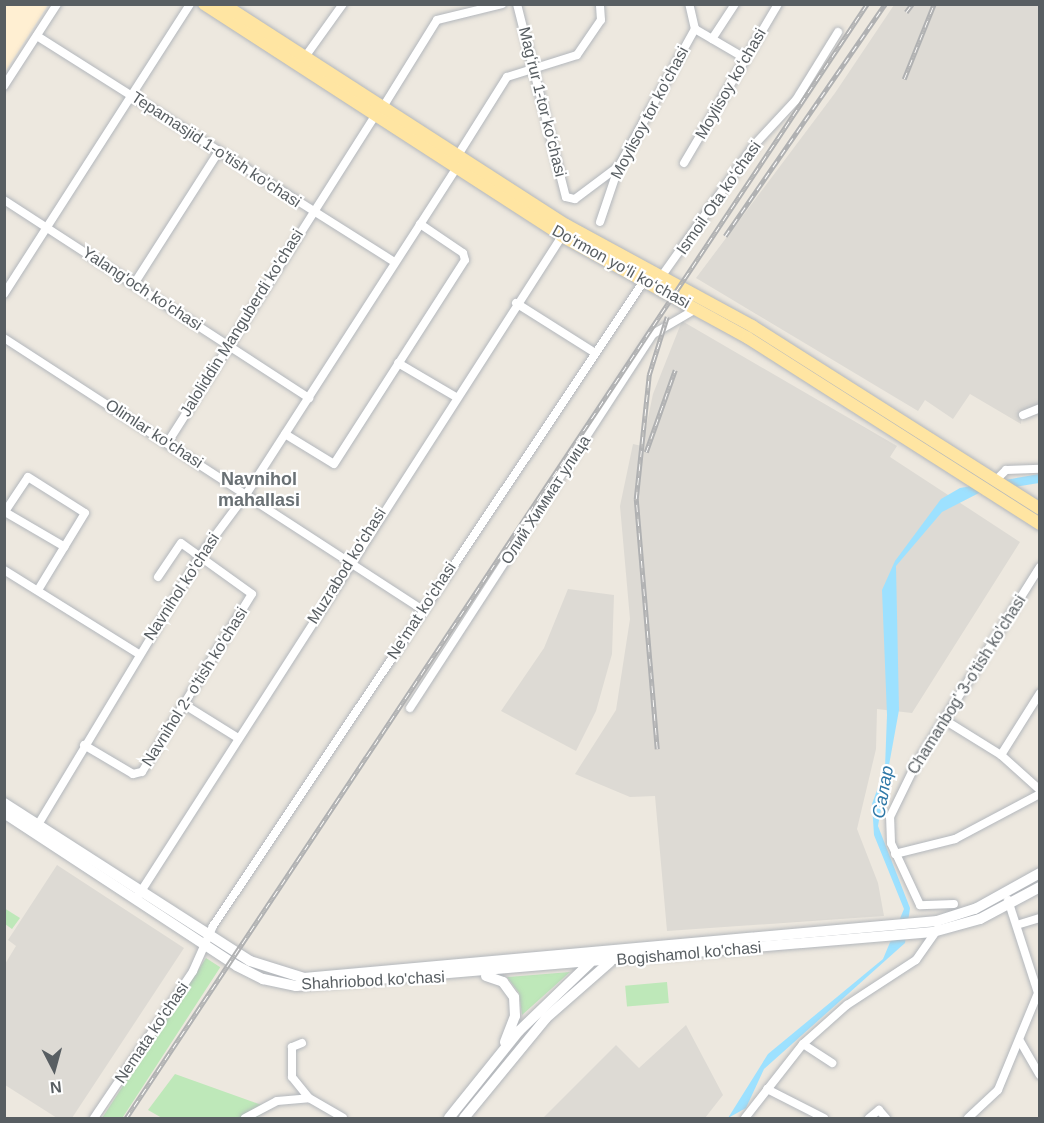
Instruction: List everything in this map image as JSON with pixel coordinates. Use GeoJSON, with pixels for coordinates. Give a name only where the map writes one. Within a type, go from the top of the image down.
{"type":"FeatureCollection","features":[{"type":"Feature","properties":{"kind":"main road","name":"Do‘rmon yo‘li ko‘chasi"},"geometry":{"type":"LineString","coordinates":[[204,4],[410,130],[562,236],[696,309],[926,442]]}},
{"type":"Feature","properties":{"kind":"main road","name":"Do‘rmon yo‘li ko‘chasi"},"geometry":{"type":"LineString","coordinates":[[223,4],[305,57],[380,111]]}},
{"type":"Feature","properties":{"kind":"main road","name":"Do‘rmon yo‘li ko‘chasi"},"geometry":{"type":"LineString","coordinates":[[456,162],[752,326],[1019,503],[1040,509]]}},
{"type":"Feature","properties":{"kind":"main road","name":"Do‘rmon yo‘li ko‘chasi"},"geometry":{"type":"LineString","coordinates":[[956,462],[996,480],[1040,524]]}},
{"type":"Feature","properties":{"kind":"main road","name":"Shahriobod ko'chasi"},"geometry":{"type":"LineString","coordinates":[[4,803],[36,828],[206,939],[257,976],[290,985],[474,974],[556,962],[589,964],[606,957]]}},
{"type":"Feature","properties":{"kind":"main road","name":"Shahriobod ko'chasi"},"geometry":{"type":"LineString","coordinates":[[4,813],[36,828]]}},
{"type":"Feature","properties":{"kind":"main road","name":"Bogishamol ko'chasi"},"geometry":{"type":"LineString","coordinates":[[937,926],[1040,873]]}},
{"type":"Feature","properties":{"kind":"main road","name":"Bogishamol ko'chasi"},"geometry":{"type":"LineString","coordinates":[[606,957],[937,926],[1010,904],[1040,887]]}},
{"type":"Feature","properties":{"kind":"main road","name":"Shahriobod ko'chasi"},"geometry":{"type":"LineString","coordinates":[[206,939],[262,967],[304,978],[606,957]]}},
{"type":"Feature","properties":{"kind":"main road"},"geometry":{"type":"LineString","coordinates":[[460,1104],[467,1115],[535,1031],[606,957]]}},
{"type":"Feature","properties":{"kind":"main road"},"geometry":{"type":"LineString","coordinates":[[449,1119],[502,1050],[589,964]]}},
{"type":"Feature","properties":{"kind":"main road"},"geometry":{"type":"LineString","coordinates":[[474,974],[500,980],[514,997],[515,1016],[502,1050]]}},
{"type":"Feature","properties":{"kind":"street"},"geometry":{"type":"LineString","coordinates":[[4,86],[57,4]]}},
{"type":"Feature","properties":{"kind":"street"},"geometry":{"type":"LineString","coordinates":[[4,294],[190,4]]}},
{"type":"Feature","properties":{"kind":"street"},"geometry":{"type":"LineString","coordinates":[[305,57],[343,4]]}},
{"type":"Feature","properties":{"kind":"street","name":"Jaloliddin Manguberdi ko'chasi"},"geometry":{"type":"LineString","coordinates":[[168,442],[312,212],[380,111],[437,20],[502,4]]}},
{"type":"Feature","properties":{"kind":"street","name":"Magʻrur 1-tor koʻchasi"},"geometry":{"type":"LineString","coordinates":[[517,4],[568,200],[619,166]]}},
{"type":"Feature","properties":{"kind":"street","name":"Navnihol ko'chasi"},"geometry":{"type":"LineString","coordinates":[[36,828],[200,556],[247,493],[309,398],[420,224],[507,77],[577,55],[602,20],[600,4]]}},
{"type":"Feature","properties":{"kind":"street","name":"Moylisoy tor ko'chasi"},"geometry":{"type":"LineString","coordinates":[[600,222],[619,166],[695,29],[689,4]]}},
{"type":"Feature","properties":{"kind":"street"},"geometry":{"type":"LineString","coordinates":[[712,39],[735,4]]}},
{"type":"Feature","properties":{"kind":"street","name":"Moylisoy koʻchasi"},"geometry":{"type":"LineString","coordinates":[[684,163],[743,57],[778,4]]}},
{"type":"Feature","properties":{"kind":"street"},"geometry":{"type":"LineString","coordinates":[[695,29],[743,57]]}},
{"type":"Feature","properties":{"kind":"street","name":"Ismoil Ota koʻchasi"},"geometry":{"type":"LineString","coordinates":[[662,277],[756,143],[796,100],[838,32]]}},
{"type":"Feature","properties":{"kind":"street","name":"Tepamasjid 1-o'tish ko'chasi"},"geometry":{"type":"LineString","coordinates":[[37,36],[312,212],[395,262]]}},
{"type":"Feature","properties":{"kind":"street"},"geometry":{"type":"LineString","coordinates":[[134,284],[219,151]]}},
{"type":"Feature","properties":{"kind":"street","name":"Yalang'och ko'chasi"},"geometry":{"type":"LineString","coordinates":[[4,201],[309,398]]}},
{"type":"Feature","properties":{"kind":"street"},"geometry":{"type":"LineString","coordinates":[[285,434],[334,464],[465,260],[463,253],[420,224]]}},
{"type":"Feature","properties":{"kind":"street","name":"Muzrabod ko'chasi"},"geometry":{"type":"LineString","coordinates":[[138,895],[516,303],[562,236]]}},
{"type":"Feature","properties":{"kind":"street","name":"Ne'mat ko'chasi"},"geometry":{"type":"LineString","coordinates":[[206,939],[422,609],[644,281]]}},
{"type":"Feature","properties":{"kind":"street"},"geometry":{"type":"LineString","coordinates":[[516,303],[595,353]]}},
{"type":"Feature","properties":{"kind":"street","name":"Олий Химмат улица"},"geometry":{"type":"LineString","coordinates":[[410,708],[653,334],[696,309]]}},
{"type":"Feature","properties":{"kind":"street","name":"Olimlar ko'chasi"},"geometry":{"type":"LineString","coordinates":[[4,338],[247,493],[422,609]]}},
{"type":"Feature","properties":{"kind":"street"},"geometry":{"type":"LineString","coordinates":[[398,363],[456,397]]}},
{"type":"Feature","properties":{"kind":"street"},"geometry":{"type":"LineString","coordinates":[[1023,415],[1040,408]]}},
{"type":"Feature","properties":{"kind":"street"},"geometry":{"type":"LineString","coordinates":[[996,480],[1006,470],[1040,469]]}},
{"type":"Feature","properties":{"kind":"street"},"geometry":{"type":"LineString","coordinates":[[38,590],[65,548],[85,513],[33,477],[24,480],[5,512],[65,548]]}},
{"type":"Feature","properties":{"kind":"street","name":"Navnihol 2- o'tish ko'chasi"},"geometry":{"type":"LineString","coordinates":[[84,745],[138,774],[185,705],[252,594],[200,556],[178,544],[158,577]]}},
{"type":"Feature","properties":{"kind":"street","name":"Chamanbog' 3-o'tish ko'chasi"},"geometry":{"type":"LineString","coordinates":[[954,903],[920,905],[895,854],[890,817],[943,719],[1040,567]]}},
{"type":"Feature","properties":{"kind":"street"},"geometry":{"type":"LineString","coordinates":[[4,570],[140,654]]}},
{"type":"Feature","properties":{"kind":"street"},"geometry":{"type":"LineString","coordinates":[[1001,755],[1040,693]]}},
{"type":"Feature","properties":{"kind":"street"},"geometry":{"type":"LineString","coordinates":[[185,705],[238,738]]}},
{"type":"Feature","properties":{"kind":"street"},"geometry":{"type":"LineString","coordinates":[[895,854],[955,839],[1040,792],[1001,755],[943,719]]}},
{"type":"Feature","properties":{"kind":"street"},"geometry":{"type":"LineString","coordinates":[[968,1119],[994,1096],[1020,1041],[1039,993],[1020,924],[1005,893]]}},
{"type":"Feature","properties":{"kind":"street"},"geometry":{"type":"LineString","coordinates":[[1020,924],[1040,918]]}},
{"type":"Feature","properties":{"kind":"street"},"geometry":{"type":"LineString","coordinates":[[745,1119],[803,1044],[848,1005],[915,960],[937,926]]}},
{"type":"Feature","properties":{"kind":"street","name":"Nemata ko'chasi"},"geometry":{"type":"LineString","coordinates":[[94,1119],[193,971],[206,939]]}},
{"type":"Feature","properties":{"kind":"street"},"geometry":{"type":"LineString","coordinates":[[1020,1041],[1040,1075]]}},
{"type":"Feature","properties":{"kind":"street"},"geometry":{"type":"LineString","coordinates":[[302,1043],[292,1047],[291,1077],[309,1098],[344,1119]]}},
{"type":"Feature","properties":{"kind":"street"},"geometry":{"type":"LineString","coordinates":[[803,1044],[832,1063]]}},
{"type":"Feature","properties":{"kind":"street"},"geometry":{"type":"LineString","coordinates":[[767,1089],[824,1119]]}},
{"type":"Feature","properties":{"kind":"street"},"geometry":{"type":"LineString","coordinates":[[246,1119],[277,1101],[309,1098]]}},
{"type":"Feature","properties":{"kind":"street"},"geometry":{"type":"LineString","coordinates":[[869,1119],[879,1110],[886,1119]]}},
{"type":"Feature","properties":{"kind":"shaded area"},"geometry":{"type":"Polygon","coordinates":[[[4,5],[48,5],[5,72],[4,5]]]}},
{"type":"Feature","properties":{"kind":"shaded area"},"geometry":{"type":"Polygon","coordinates":[[[894,5],[1039,5],[1040,403],[1022,413],[1021,424],[970,394],[953,419],[925,400],[918,411],[696,278],[835,93],[894,5]]]}},
{"type":"Feature","properties":{"kind":"shaded area"},"geometry":{"type":"Polygon","coordinates":[[[682,321],[897,446],[890,457],[1020,542],[912,713],[877,709],[876,749],[857,829],[878,883],[884,916],[667,931],[655,796],[630,797],[575,774],[616,710],[630,619],[620,506],[633,444],[642,446],[653,394],[682,321]]]}},
{"type":"Feature","properties":{"kind":"shaded area"},"geometry":{"type":"Polygon","coordinates":[[[568,589],[614,595],[612,654],[596,711],[576,751],[501,711],[544,648],[568,589]]]}},
{"type":"Feature","properties":{"kind":"shaded area"},"geometry":{"type":"Polygon","coordinates":[[[57,865],[184,948],[72,1118],[57,1118],[5,1085],[5,964],[16,946],[8,940],[57,865]]]}},
{"type":"Feature","properties":{"kind":"shaded area"},"geometry":{"type":"Polygon","coordinates":[[[686,1025],[723,1095],[705,1118],[543,1118],[616,1045],[639,1068],[686,1025]]]}},
{"type":"Feature","properties":{"kind":"green space"},"geometry":{"type":"Polygon","coordinates":[[[4,908],[20,918],[12,929],[5,924],[4,908]]]}},
{"type":"Feature","properties":{"kind":"green space"},"geometry":{"type":"Polygon","coordinates":[[[206,958],[220,967],[122,1118],[102,1118],[206,958]]]}},
{"type":"Feature","properties":{"kind":"green space"},"geometry":{"type":"Polygon","coordinates":[[[570,972],[522,1015],[519,993],[507,977],[570,972]]]}},
{"type":"Feature","properties":{"kind":"green space"},"geometry":{"type":"Polygon","coordinates":[[[667,982],[669,1003],[627,1007],[625,986],[667,982]]]}},
{"type":"Feature","properties":{"kind":"green space"},"geometry":{"type":"Polygon","coordinates":[[[175,1074],[270,1108],[256,1118],[162,1118],[148,1110],[175,1074]]]}},
{"type":"Feature","properties":{"kind":"water","name":"Салар"},"geometry":{"type":"Polygon","coordinates":[[[1039,474],[1039,483],[979,493],[942,512],[896,566],[899,710],[878,826],[910,908],[905,943],[764,1069],[746,1108],[728,1118],[768,1054],[883,959],[904,909],[874,835],[872,804],[885,768],[887,715],[882,590],[895,561],[941,499],[960,488],[1039,474]]]}},
{"type":"Feature","properties":{"kind":"railway"},"geometry":{"type":"LineString","coordinates":[[126,1118],[867,4]]}},
{"type":"Feature","properties":{"kind":"railway"},"geometry":{"type":"LineString","coordinates":[[725,236],[885,4]]}},
{"type":"Feature","properties":{"kind":"railway"},"geometry":{"type":"LineString","coordinates":[[906,12],[912,4]]}},
{"type":"Feature","properties":{"kind":"railway"},"geometry":{"type":"LineString","coordinates":[[904,79],[934,4]]}},
{"type":"Feature","properties":{"kind":"railway"},"geometry":{"type":"LineString","coordinates":[[657,749],[636,499],[649,375],[667,317]]}},
{"type":"Feature","properties":{"kind":"railway"},"geometry":{"type":"LineString","coordinates":[[646,452],[675,370]]}},
{"type":"Feature","properties":{"kind":"district","name":"Navnihol mahallasi"},"geometry":{"type":"Point","coordinates":[259,490]}}]}
